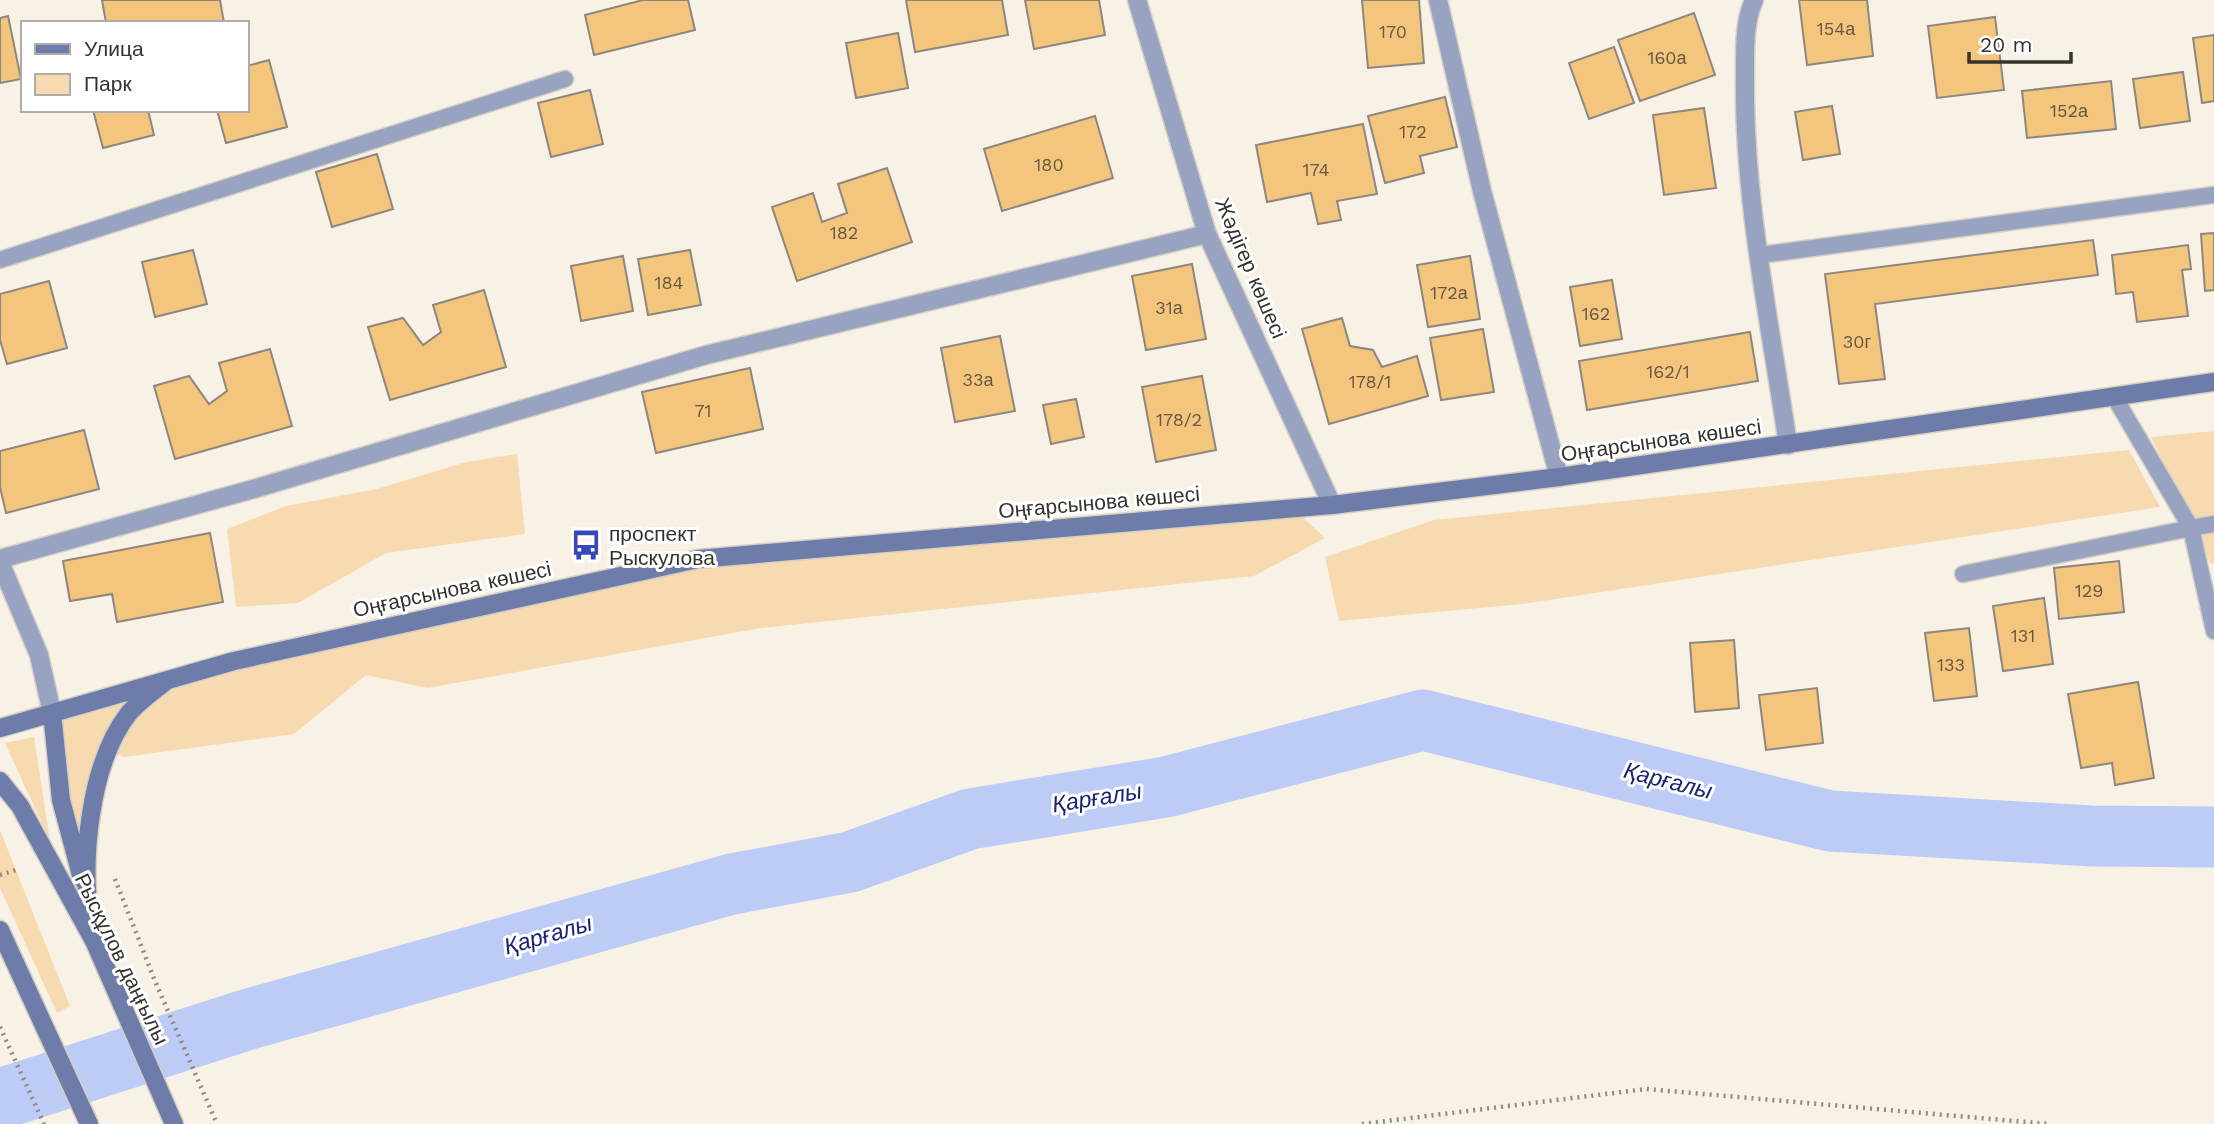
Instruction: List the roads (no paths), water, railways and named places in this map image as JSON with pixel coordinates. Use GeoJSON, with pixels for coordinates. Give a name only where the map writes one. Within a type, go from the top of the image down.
{"type":"FeatureCollection","features":[{"type":"Feature","properties":{"kind":"main road","name":"Оңғарсынова көшесі"},"geometry":{"type":"LineString","coordinates":[[0,728],[170,678],[408,621],[698,559],[1332,505],[1559,477],[2214,382]]}},
{"type":"Feature","properties":{"kind":"main road"},"geometry":{"type":"LineString","coordinates":[[85,893],[92,808],[108,750],[130,712],[170,678]]}},
{"type":"Feature","properties":{"kind":"main road"},"geometry":{"type":"LineString","coordinates":[[52,713],[61,800],[85,893],[94,943]]}},
{"type":"Feature","properties":{"kind":"main road","name":"Рысқұлов даңғылы"},"geometry":{"type":"LineString","coordinates":[[0,781],[20,806],[94,943],[174,1124]]}},
{"type":"Feature","properties":{"kind":"main road"},"geometry":{"type":"LineString","coordinates":[[0,930],[89,1124]]}},
{"type":"Feature","properties":{"kind":"main road"},"geometry":{"type":"LineString","coordinates":[[0,951],[24,981]]}},
{"type":"Feature","properties":{"kind":"street","name":"Жәдігер көшесі"},"geometry":{"type":"LineString","coordinates":[[1137,0],[1207,234],[1332,505]]}},
{"type":"Feature","properties":{"kind":"street"},"geometry":{"type":"LineString","coordinates":[[1438,0],[1482,191],[1559,477]]}},
{"type":"Feature","properties":{"kind":"street"},"geometry":{"type":"LineString","coordinates":[[1754,0],[1748,13],[1744,112],[1760,255],[1788,445]]}},
{"type":"Feature","properties":{"kind":"street"},"geometry":{"type":"LineString","coordinates":[[52,713],[39,655],[0,561],[706,355],[1207,234]]}},
{"type":"Feature","properties":{"kind":"lane"},"geometry":{"type":"LineString","coordinates":[[0,260],[565,79]]}},
{"type":"Feature","properties":{"kind":"lane"},"geometry":{"type":"LineString","coordinates":[[1760,255],[2214,195]]}},
{"type":"Feature","properties":{"kind":"lane"},"geometry":{"type":"LineString","coordinates":[[2115,398],[2191,528],[2214,631]]}},
{"type":"Feature","properties":{"kind":"lane"},"geometry":{"type":"LineString","coordinates":[[1964,574],[2214,524]]}},
{"type":"Feature","properties":{"kind":"waterway","name":"Қарғалы"},"geometry":{"type":"LineString","coordinates":[[0,1099],[246,1020],[732,884],[850,862],[970,819],[1166,787],[1423,720],[1830,821],[2092,836],[2214,837]]}},
{"type":"Feature","properties":{"kind":"place","name":"проспект Рыскулова"},"geometry":{"type":"Point","coordinates":[586,545]}}]}
